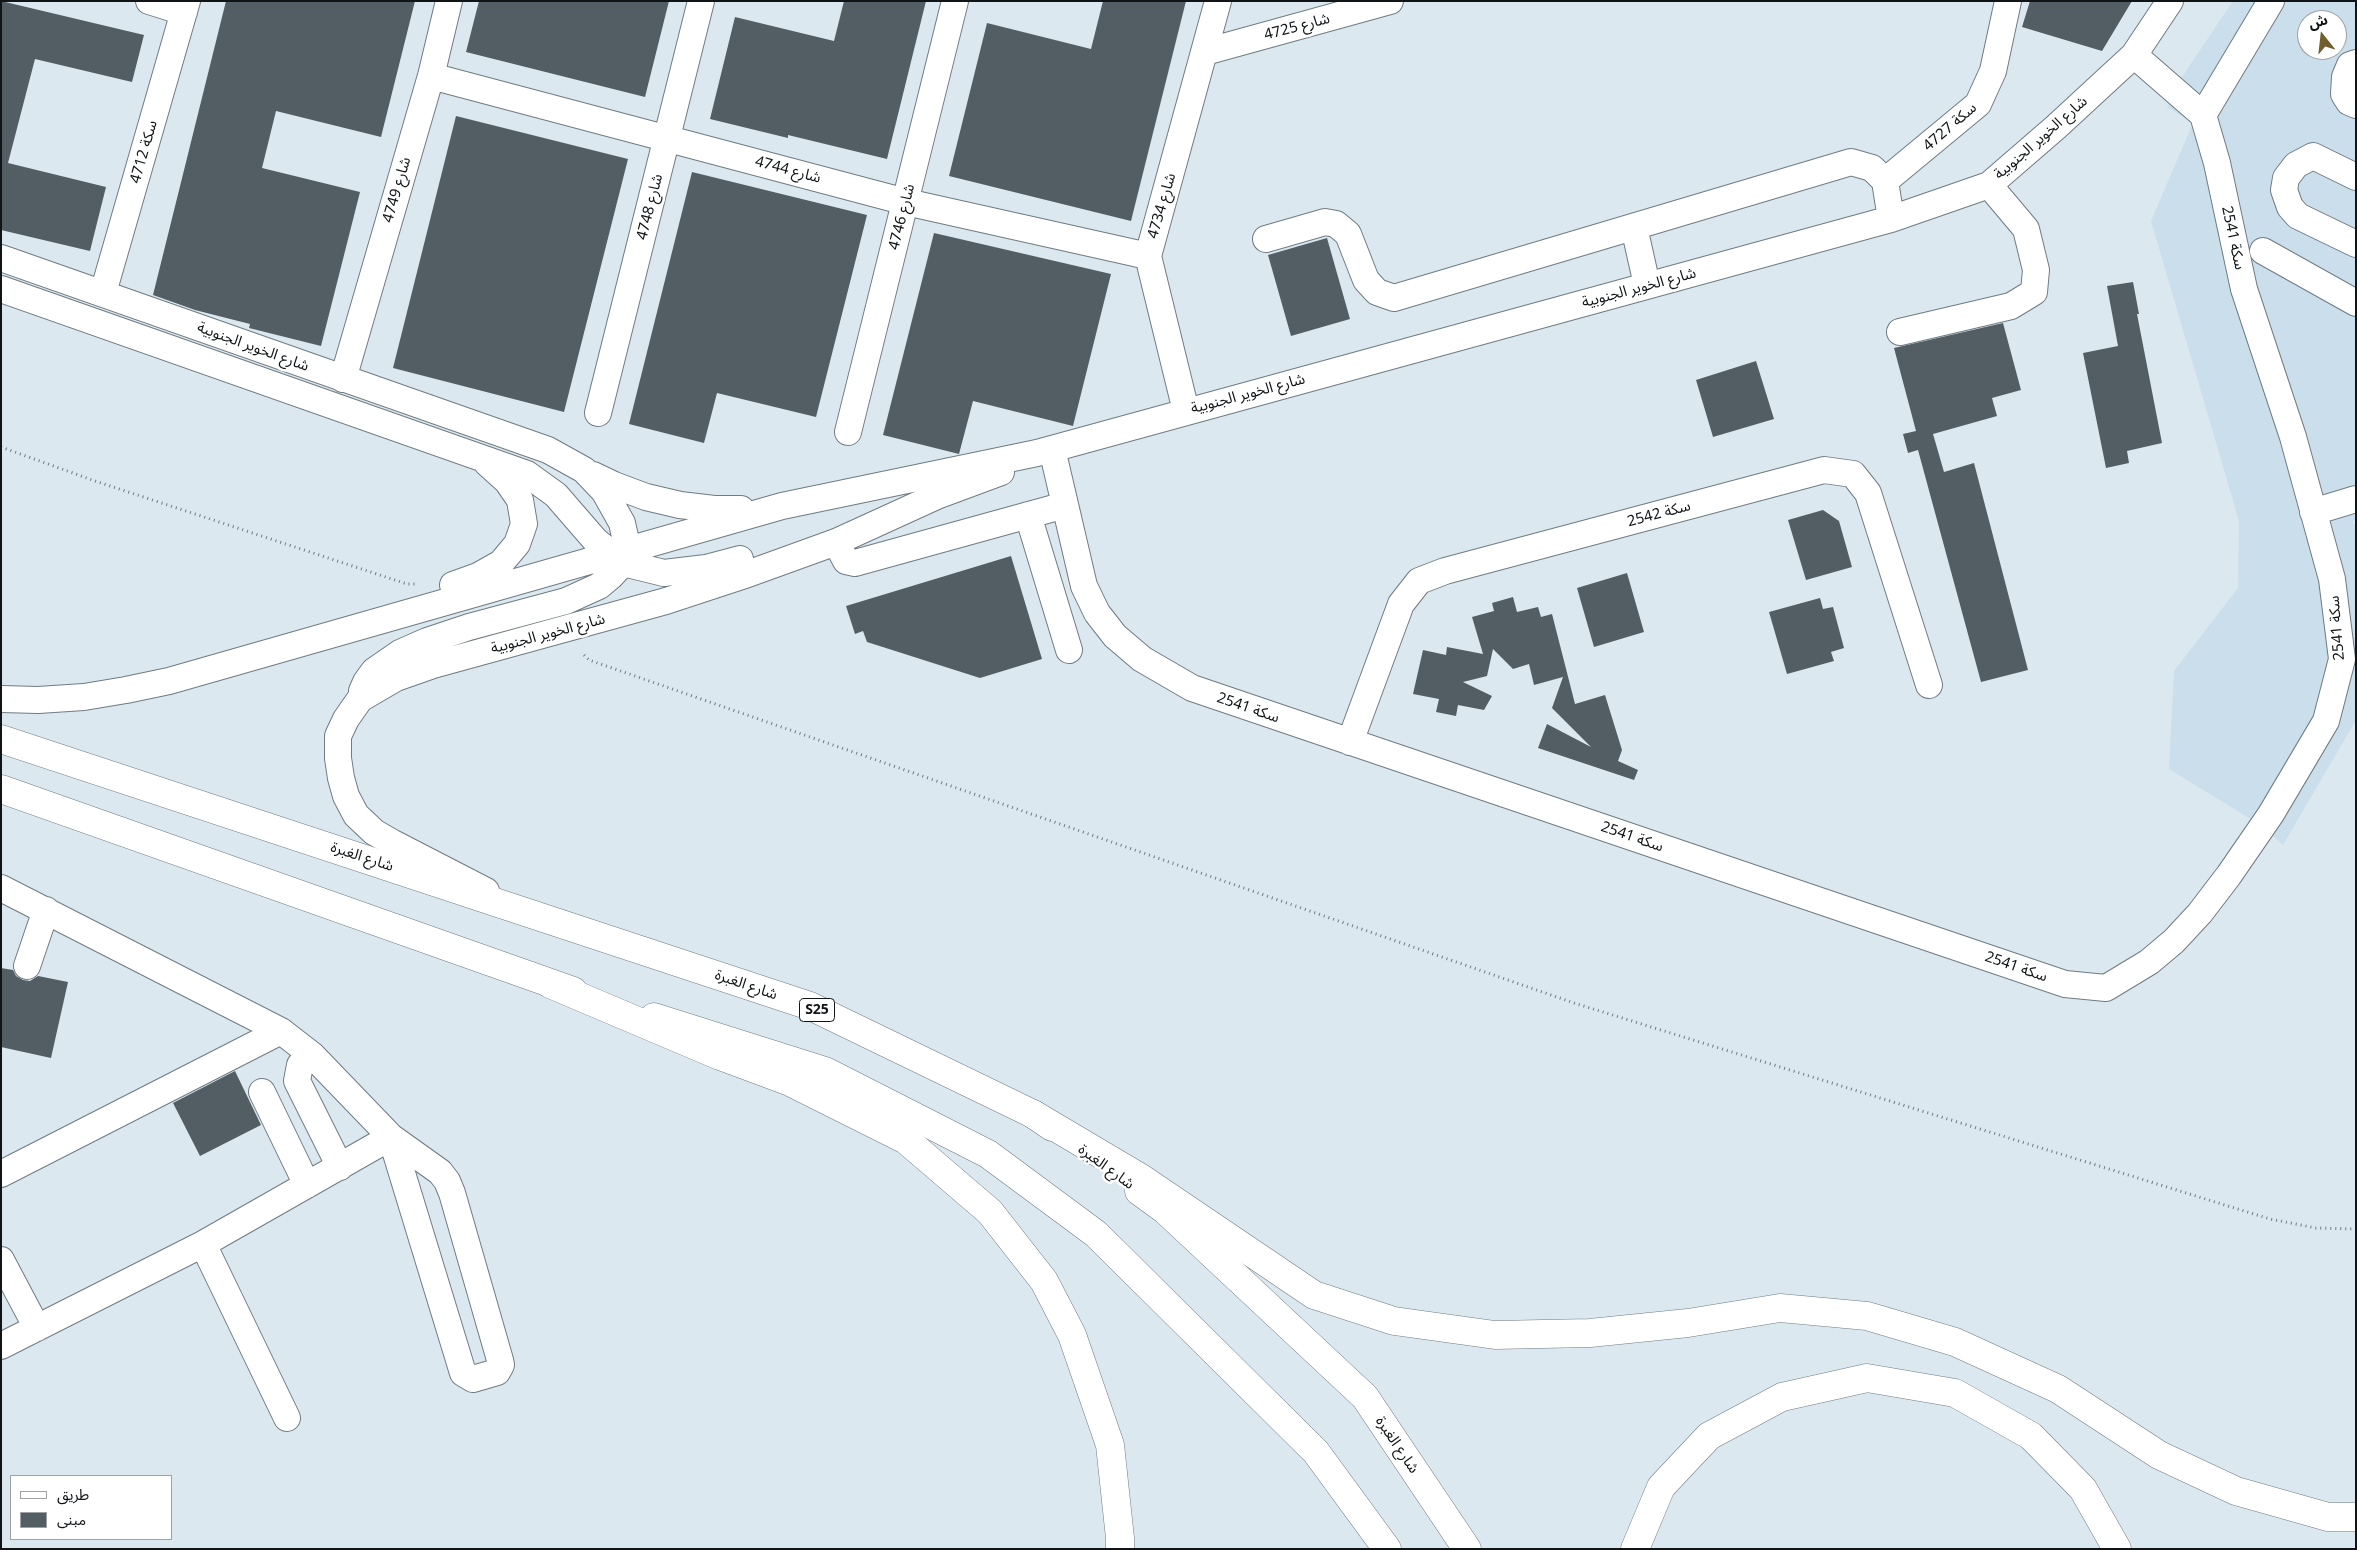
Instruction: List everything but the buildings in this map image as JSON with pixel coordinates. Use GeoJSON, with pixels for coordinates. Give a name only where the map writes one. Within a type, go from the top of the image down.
{"type":"FeatureCollection","features":[{"type":"Feature","properties":{"kind":"main road","name":"شارع الغبرة"},"geometry":{"type":"LineString","coordinates":[[1,739],[810,1006],[1034,1114],[1165,1210],[1365,1397],[1467,1549]]}},
{"type":"Feature","properties":{"kind":"main road"},"geometry":{"type":"LineString","coordinates":[[1,789],[550,984],[825,1071],[988,1154],[1096,1234],[1316,1452],[1387,1549]]}},
{"type":"Feature","properties":{"kind":"main road"},"geometry":{"type":"LineString","coordinates":[[550,984],[720,1056],[790,1082],[906,1140],[990,1212],[1044,1281],[1072,1336],[1110,1445],[1120,1549]]}},
{"type":"Feature","properties":{"kind":"main road"},"geometry":{"type":"LineString","coordinates":[[1034,1114],[1141,1178],[1314,1295],[1394,1321],[1495,1335],[1590,1333],[1688,1323],[1780,1308],[1867,1316],[1955,1342],[2058,1389],[2159,1455],[2236,1491],[2328,1517],[2356,1517]]}},
{"type":"Feature","properties":{"kind":"main road"},"geometry":{"type":"LineString","coordinates":[[1635,1549],[1661,1487],[1709,1436],[1782,1397],[1867,1378],[1955,1393],[2031,1436],[2083,1489],[2116,1549]]}},
{"type":"Feature","properties":{"kind":"street","name":"سكة 4712"},"geometry":{"type":"LineString","coordinates":[[104,293],[185,6],[149,1]]}},
{"type":"Feature","properties":{"kind":"street","name":"4749 شارع"},"geometry":{"type":"LineString","coordinates":[[343,379],[430,76],[449,1]]}},
{"type":"Feature","properties":{"kind":"street","name":"4748 شارع"},"geometry":{"type":"LineString","coordinates":[[598,413],[668,137],[700,1]]}},
{"type":"Feature","properties":{"kind":"street","name":"4746 شارع"},"geometry":{"type":"LineString","coordinates":[[848,432],[955,1]]}},
{"type":"Feature","properties":{"kind":"street","name":"4734 شارع"},"geometry":{"type":"LineString","coordinates":[[1186,411],[1148,256],[1218,1]]}},
{"type":"Feature","properties":{"kind":"street","name":"4725 شارع"},"geometry":{"type":"LineString","coordinates":[[1205,52],[1390,1]]}},
{"type":"Feature","properties":{"kind":"street","name":"سكة 4727"},"geometry":{"type":"LineString","coordinates":[[1885,181],[1978,104],[1993,71],[2008,1]]}},
{"type":"Feature","properties":{"kind":"street","name":"شارع الخوير الجنوبية"},"geometry":{"type":"LineString","coordinates":[[1,699],[38,700],[84,697],[126,690],[256,657],[620,556],[782,506],[1045,451],[1891,219],[1989,185],[2056,127],[2134,54],[2170,1]]}},
{"type":"Feature","properties":{"kind":"street"},"geometry":{"type":"LineString","coordinates":[[2134,54],[2203,115],[2271,1]]}},
{"type":"Feature","properties":{"kind":"street"},"geometry":{"type":"LineString","coordinates":[[2356,63],[2350,65],[2345,77],[2344,94],[2350,102],[2356,105]]}},
{"type":"Feature","properties":{"kind":"street","name":"4744 شارع"},"geometry":{"type":"LineString","coordinates":[[430,76],[668,137],[906,202],[1148,256]]}},
{"type":"Feature","properties":{"kind":"street","name":"سكة 2541"},"geometry":{"type":"LineString","coordinates":[[1045,451],[1065,505],[1084,586],[1097,613],[1115,636],[1142,659],[1192,688],[2065,984],[2106,988],[2149,962],[2174,941],[2200,913],[2271,814],[2326,721],[2342,659],[2332,579],[2293,437],[2244,289],[2217,163],[2203,115]]}},
{"type":"Feature","properties":{"kind":"street"},"geometry":{"type":"LineString","coordinates":[[2356,177],[2313,156],[2296,165],[2286,178],[2284,190],[2290,208],[2298,216],[2356,244]]}},
{"type":"Feature","properties":{"kind":"street"},"geometry":{"type":"LineString","coordinates":[[1266,239],[1325,222],[1336,224],[1348,234],[1366,280],[1377,292],[1394,298],[1851,162],[1872,168],[1885,181],[1891,219]]}},
{"type":"Feature","properties":{"kind":"street"},"geometry":{"type":"LineString","coordinates":[[1900,332],[2011,306],[2034,292],[2036,270],[2026,229],[1989,185]]}},
{"type":"Feature","properties":{"kind":"street"},"geometry":{"type":"LineString","coordinates":[[1634,227],[1647,285]]}},
{"type":"Feature","properties":{"kind":"street"},"geometry":{"type":"LineString","coordinates":[[2263,251],[2356,303]]}},
{"type":"Feature","properties":{"kind":"street","name":"شارع الخوير الجنوبية"},"geometry":{"type":"LineString","coordinates":[[1,258],[548,450],[584,470],[604,490],[613,503],[622,523],[620,556]]}},
{"type":"Feature","properties":{"kind":"street","name":"شارع الخوير الجنوبية"},"geometry":{"type":"LineString","coordinates":[[1,289],[469,452],[527,474],[556,494],[620,556]]}},
{"type":"Feature","properties":{"kind":"street","name":"شارع الخوير الجنوبية"},"geometry":{"type":"LineString","coordinates":[[528,912],[393,843],[374,832],[356,815],[346,796],[340,778],[338,736],[346,719],[360,699],[396,678],[433,665],[666,601],[836,542],[939,495],[996,474],[1045,451]]}},
{"type":"Feature","properties":{"kind":"street"},"geometry":{"type":"LineString","coordinates":[[256,657],[294,636],[470,579],[501,563],[518,544],[524,524],[520,500],[507,481],[491,464],[469,452]]}},
{"type":"Feature","properties":{"kind":"street"},"geometry":{"type":"LineString","coordinates":[[584,470],[614,485],[646,497],[680,505],[731,509],[782,506]]}},
{"type":"Feature","properties":{"kind":"street","name":"سكة 2542"},"geometry":{"type":"LineString","coordinates":[[1350,742],[1401,604],[1419,581],[1445,571],[1824,470],[1853,474],[1868,493],[1929,685]]}},
{"type":"Feature","properties":{"kind":"street"},"geometry":{"type":"LineString","coordinates":[[360,699],[366,682],[374,671],[400,653],[427,641],[469,627],[566,601],[599,586],[620,556],[664,573],[706,568],[767,552],[939,495]]}},
{"type":"Feature","properties":{"kind":"street"},"geometry":{"type":"LineString","coordinates":[[2313,512],[2356,499]]}},
{"type":"Feature","properties":{"kind":"street"},"geometry":{"type":"LineString","coordinates":[[836,542],[846,561],[855,563],[1065,505]]}},
{"type":"Feature","properties":{"kind":"street"},"geometry":{"type":"LineString","coordinates":[[1028,516],[1068,650]]}},
{"type":"Feature","properties":{"kind":"street"},"geometry":{"type":"LineString","coordinates":[[1052,596],[1084,586]]}},
{"type":"Feature","properties":{"kind":"street"},"geometry":{"type":"LineString","coordinates":[[1,888],[281,1031],[312,1056],[391,1137],[440,1172],[447,1181],[500,1360],[501,1365],[496,1372],[473,1380],[463,1373],[391,1137]]}},
{"type":"Feature","properties":{"kind":"street"},"geometry":{"type":"LineString","coordinates":[[27,966],[46,910]]}},
{"type":"Feature","properties":{"kind":"street"},"geometry":{"type":"LineString","coordinates":[[1,1174],[281,1031]]}},
{"type":"Feature","properties":{"kind":"street"},"geometry":{"type":"LineString","coordinates":[[312,1056],[300,1065],[297,1081],[340,1167]]}},
{"type":"Feature","properties":{"kind":"street"},"geometry":{"type":"LineString","coordinates":[[262,1092],[307,1185]]}},
{"type":"Feature","properties":{"kind":"street"},"geometry":{"type":"LineString","coordinates":[[1,1346],[203,1244],[391,1137]]}},
{"type":"Feature","properties":{"kind":"street"},"geometry":{"type":"LineString","coordinates":[[203,1244],[287,1418]]}},
{"type":"Feature","properties":{"kind":"street"},"geometry":{"type":"LineString","coordinates":[[1,1260],[37,1328]]}},
{"type":"Feature","properties":{"kind":"path"},"geometry":{"type":"LineString","coordinates":[[1,447],[95,481],[407,584],[423,584]]}},
{"type":"Feature","properties":{"kind":"path"},"geometry":{"type":"LineString","coordinates":[[584,655],[589,660],[1574,1003],[2270,1219],[2316,1228],[2356,1229]]}},
{"type":"Feature","properties":{"kind":"shaded area"},"geometry":{"type":"Polygon","coordinates":[[[2233,1],[2356,1],[2356,520],[2353,521],[2356,528],[2356,720],[2283,845],[2262,826],[2169,769],[2174,671],[2238,588],[2239,521],[2151,221],[2193,123],[2167,107],[2174,89],[2233,1]]]}}]}
